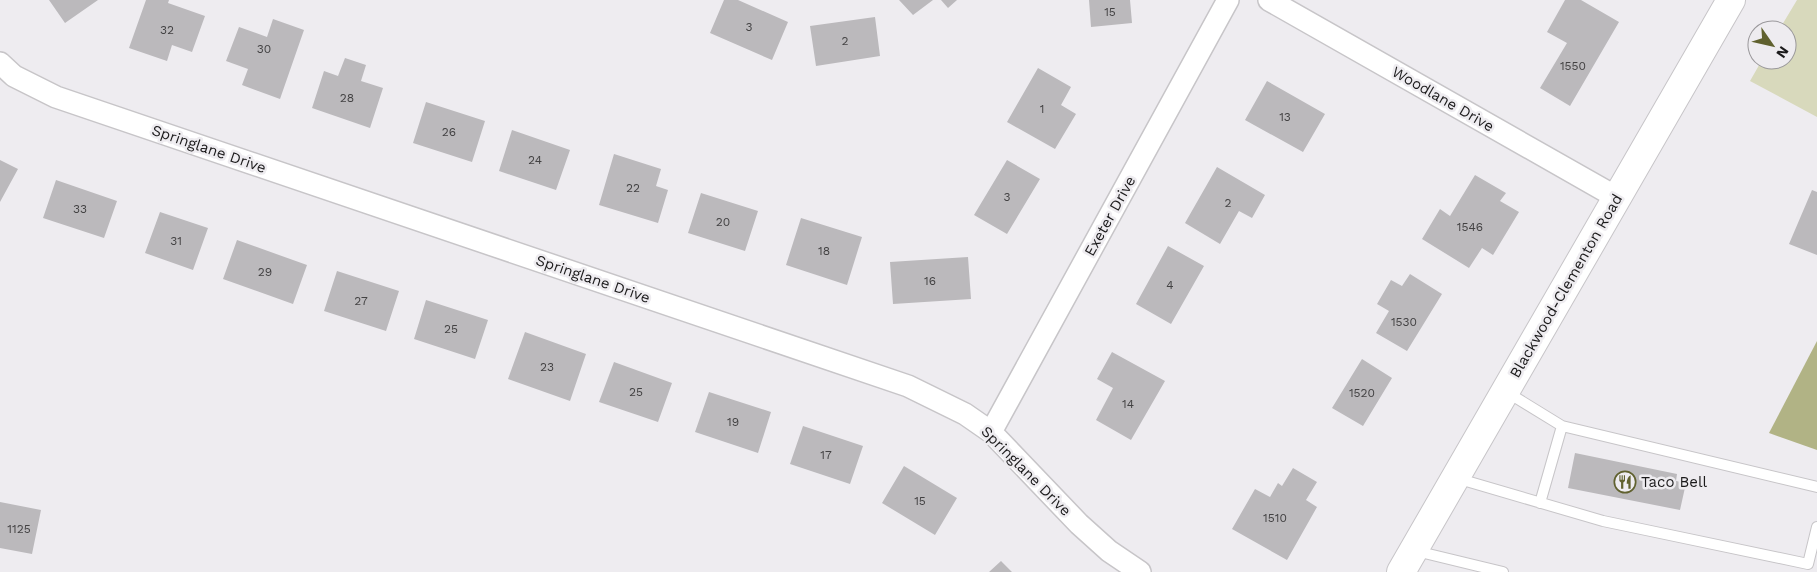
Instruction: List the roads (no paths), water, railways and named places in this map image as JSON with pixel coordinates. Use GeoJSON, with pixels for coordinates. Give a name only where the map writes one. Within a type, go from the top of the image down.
{"type":"FeatureCollection","features":[{"type":"Feature","properties":{"kind":"main road","name":"Blackwood-Clementon Road"},"geometry":{"type":"LineString","coordinates":[[1407,561],[1731,0]]}},
{"type":"Feature","properties":{"kind":"street","name":"Exeter Drive"},"geometry":{"type":"LineString","coordinates":[[991,432],[1228,0]]}},
{"type":"Feature","properties":{"kind":"street","name":"Woodlane Drive"},"geometry":{"type":"LineString","coordinates":[[1270,0],[1616,197]]}},
{"type":"Feature","properties":{"kind":"street","name":"Springlane Drive"},"geometry":{"type":"LineString","coordinates":[[0,63],[14,76],[56,97],[908,386],[965,414],[991,432],[1079,524],[1109,551],[1140,572]]}},
{"type":"Feature","properties":{"kind":"lane"},"geometry":{"type":"LineString","coordinates":[[1505,391],[1562,426],[1817,487]]}},
{"type":"Feature","properties":{"kind":"lane"},"geometry":{"type":"LineString","coordinates":[[1540,503],[1562,426]]}},
{"type":"Feature","properties":{"kind":"lane"},"geometry":{"type":"LineString","coordinates":[[1456,478],[1603,521],[1808,564],[1817,527]]}},
{"type":"Feature","properties":{"kind":"lane"},"geometry":{"type":"LineString","coordinates":[[1407,561],[1502,572]]}},
{"type":"Feature","properties":{"kind":"place","name":"Taco Bell"},"geometry":{"type":"Point","coordinates":[1625,482]}}]}
